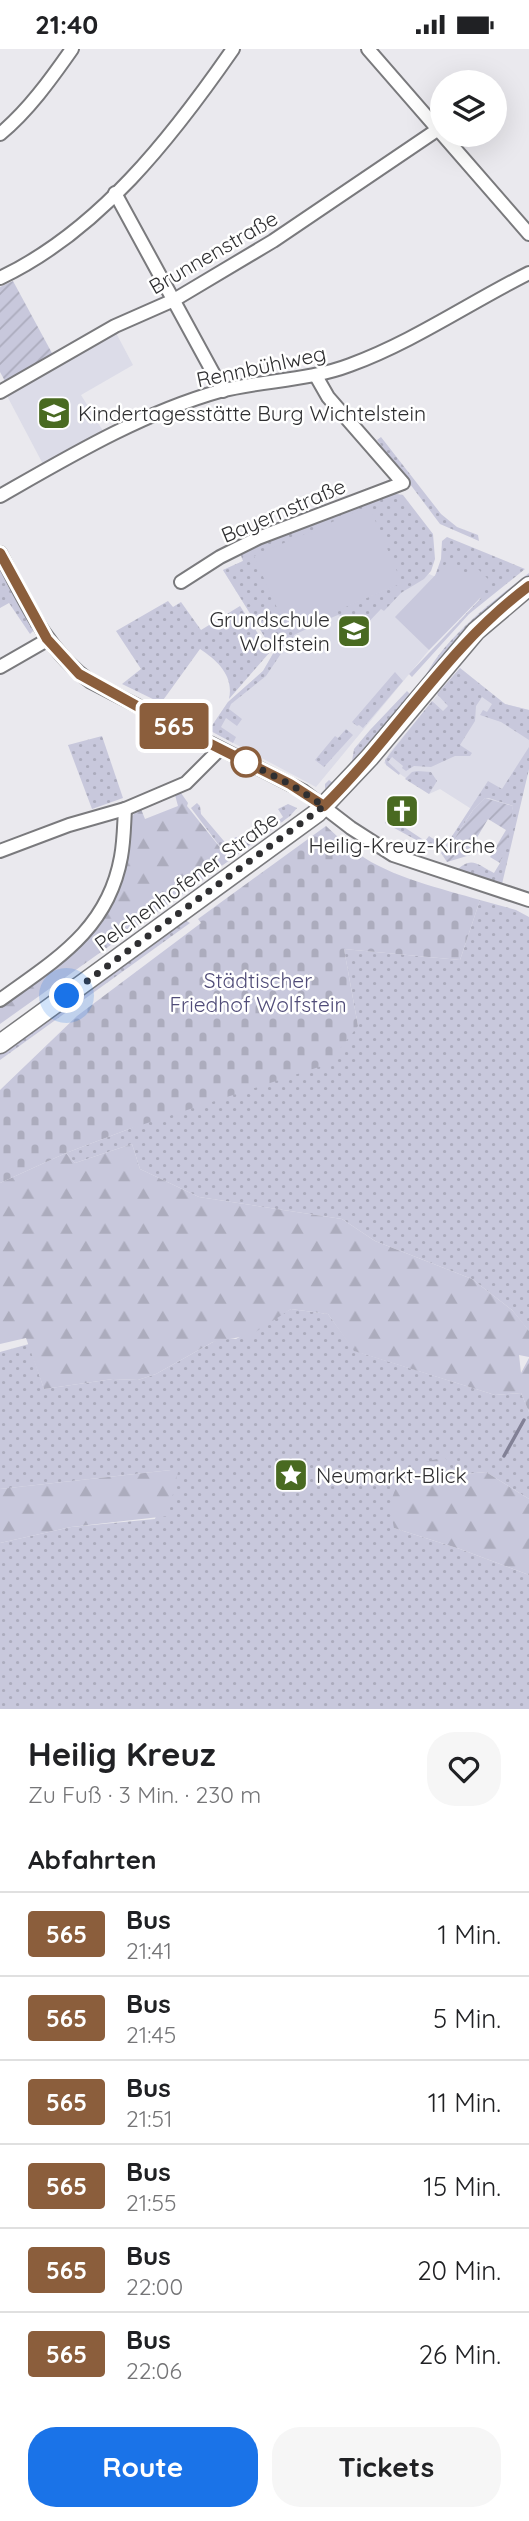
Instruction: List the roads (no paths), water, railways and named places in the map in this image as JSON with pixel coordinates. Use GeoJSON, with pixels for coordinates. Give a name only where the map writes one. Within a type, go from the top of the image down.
{"type":"FeatureCollection","features":[{"type":"Feature","properties":{"kind":"main road","name":"Pelchenhofener Straße"},"geometry":{"type":"LineString","coordinates":[[0,1044],[264,853],[324,806],[370,757],[476,631],[529,586]]}},
{"type":"Feature","properties":{"kind":"street"},"geometry":{"type":"LineString","coordinates":[[0,134],[33,100],[72,49]]}},
{"type":"Feature","properties":{"kind":"street"},"geometry":{"type":"LineString","coordinates":[[0,278],[31,262],[55,245],[115,193],[190,110],[233,49]]}},
{"type":"Feature","properties":{"kind":"street"},"geometry":{"type":"LineString","coordinates":[[368,49],[430,122]]}},
{"type":"Feature","properties":{"kind":"street","name":"Brunnenstraße"},"geometry":{"type":"LineString","coordinates":[[0,392],[115,326],[174,300],[273,241],[430,135]]}},
{"type":"Feature","properties":{"kind":"street"},"geometry":{"type":"LineString","coordinates":[[452,147],[529,234]]}},
{"type":"Feature","properties":{"kind":"street"},"geometry":{"type":"LineString","coordinates":[[115,193],[223,391]]}},
{"type":"Feature","properties":{"kind":"street","name":"Rennbühlweg"},"geometry":{"type":"LineString","coordinates":[[0,496],[100,440],[172,408],[223,391],[316,376],[349,366],[393,347],[529,273]]}},
{"type":"Feature","properties":{"kind":"street","name":"Bayernstraße"},"geometry":{"type":"LineString","coordinates":[[181,582],[220,557],[258,538],[403,483],[328,397],[316,376]]}},
{"type":"Feature","properties":{"kind":"street"},"geometry":{"type":"LineString","coordinates":[[0,553],[47,639],[62,658],[91,682],[290,784],[351,828],[402,859],[529,900]]}},
{"type":"Feature","properties":{"kind":"street"},"geometry":{"type":"LineString","coordinates":[[0,667],[47,639]]}},
{"type":"Feature","properties":{"kind":"street"},"geometry":{"type":"LineString","coordinates":[[0,851],[69,825],[125,809],[187,783],[220,749]]}},
{"type":"Feature","properties":{"kind":"street"},"geometry":{"type":"LineString","coordinates":[[0,1000],[78,942],[100,914],[118,874],[125,809]]}},
{"type":"Feature","properties":{"kind":"waterway"},"geometry":{"type":"LineString","coordinates":[[504,1456],[524,1420]]}},
{"type":"Feature","properties":{"kind":"place","name":"Kindertagesstätte Burg Wichtelstein"},"geometry":{"type":"Point","coordinates":[54,413]}},
{"type":"Feature","properties":{"kind":"place","name":"Grundschule Wolfstein"},"geometry":{"type":"Point","coordinates":[354,631]}},
{"type":"Feature","properties":{"kind":"place","name":"Heilig-Kreuz-Kirche"},"geometry":{"type":"Point","coordinates":[402,811]}},
{"type":"Feature","properties":{"kind":"place","name":"Neumarkt-Blick"},"geometry":{"type":"Point","coordinates":[291,1475]}},
{"type":"Feature","properties":{"kind":"park label","name":"Städtischer Friedhof Wolfstein"},"geometry":{"type":"Point","coordinates":[258,992]}}]}
